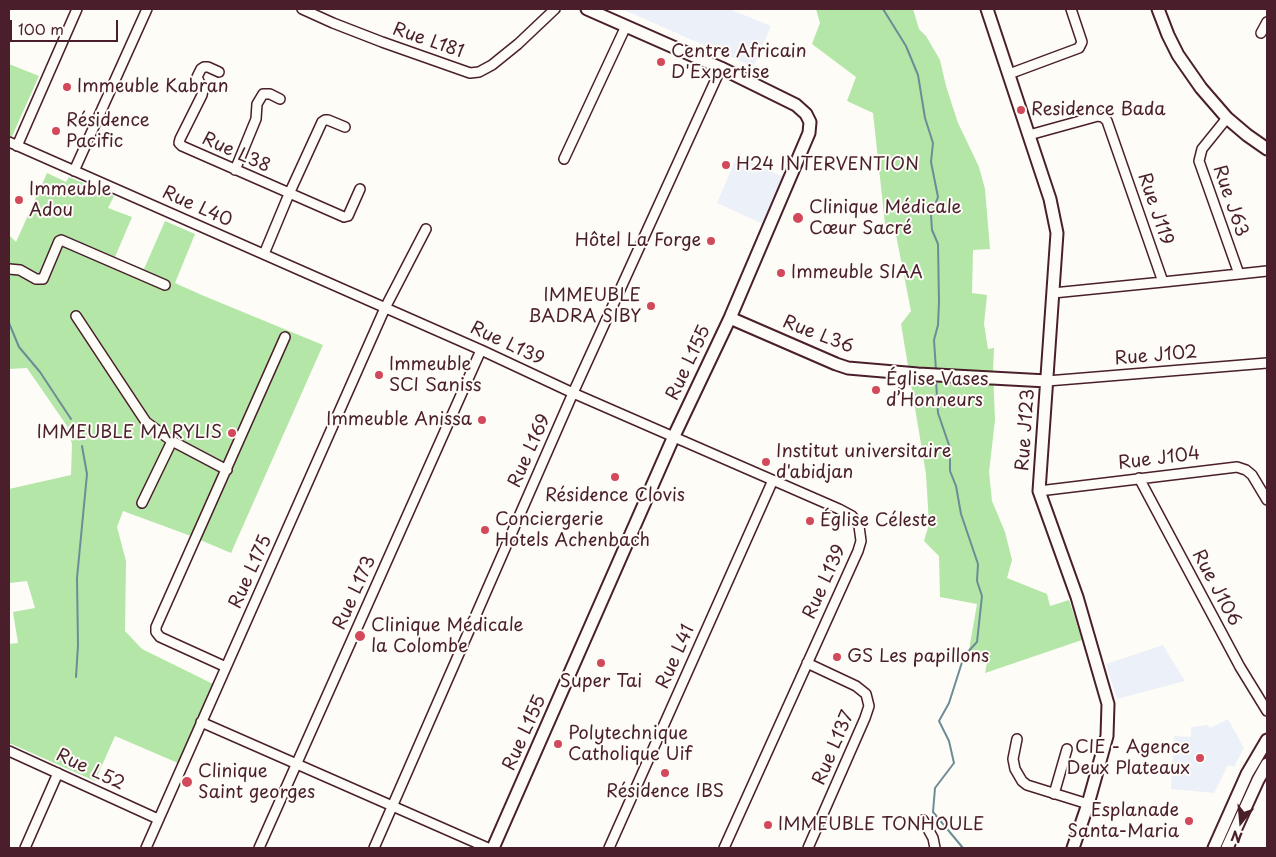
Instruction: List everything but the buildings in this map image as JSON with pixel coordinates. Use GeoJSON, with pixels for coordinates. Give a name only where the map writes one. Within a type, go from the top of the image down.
{"type":"FeatureCollection","features":[{"type":"Feature","properties":{"kind":"street"},"geometry":{"type":"LineString","coordinates":[[13,144],[77,9]]}},
{"type":"Feature","properties":{"kind":"street"},"geometry":{"type":"LineString","coordinates":[[74,171],[147,9]]}},
{"type":"Feature","properties":{"kind":"street","name":"Rue L181"},"geometry":{"type":"LineString","coordinates":[[302,9],[382,42],[470,73],[479,72],[492,65],[518,44],[555,9]]}},
{"type":"Feature","properties":{"kind":"street","name":"Rue L155"},"geometry":{"type":"LineString","coordinates":[[493,848],[674,436],[730,318],[810,133],[810,122],[806,114],[796,105],[721,68],[587,9]]}},
{"type":"Feature","properties":{"kind":"street","name":"Rue J123"},"geometry":{"type":"LineString","coordinates":[[987,9],[1055,221],[1057,242],[1039,491],[1076,596],[1108,704],[1107,736],[1088,804],[1073,848]]}},
{"type":"Feature","properties":{"kind":"street"},"geometry":{"type":"LineString","coordinates":[[1009,74],[1079,48],[1082,42],[1071,9]]}},
{"type":"Feature","properties":{"kind":"street"},"geometry":{"type":"LineString","coordinates":[[1158,9],[1168,36],[1182,62],[1200,88],[1227,118],[1267,149]]}},
{"type":"Feature","properties":{"kind":"street"},"geometry":{"type":"LineString","coordinates":[[1261,33],[1267,22]]}},
{"type":"Feature","properties":{"kind":"street"},"geometry":{"type":"LineString","coordinates":[[564,159],[626,26]]}},
{"type":"Feature","properties":{"kind":"street","name":"Rue L38"},"geometry":{"type":"LineString","coordinates":[[220,72],[208,67],[201,69],[197,77],[203,90],[202,95],[180,139],[179,143],[182,146],[344,217],[348,216],[360,189]]}},
{"type":"Feature","properties":{"kind":"street","name":"Rue L169"},"geometry":{"type":"LineString","coordinates":[[374,848],[573,393],[721,68]]}},
{"type":"Feature","properties":{"kind":"street"},"geometry":{"type":"LineString","coordinates":[[235,170],[256,120],[257,104],[263,94],[270,94],[280,99]]}},
{"type":"Feature","properties":{"kind":"street","name":"Rue J119"},"geometry":{"type":"LineString","coordinates":[[1029,136],[1103,116],[1107,121],[1163,282]]}},
{"type":"Feature","properties":{"kind":"street","name":"Rue J63"},"geometry":{"type":"LineString","coordinates":[[1227,118],[1202,149],[1199,161],[1239,274]]}},
{"type":"Feature","properties":{"kind":"street"},"geometry":{"type":"LineString","coordinates":[[264,254],[322,122],[328,120],[345,128]]}},
{"type":"Feature","properties":{"kind":"street","name":"Rue L40"},"geometry":{"type":"LineString","coordinates":[[13,144],[364,298]]}},
{"type":"Feature","properties":{"kind":"street","name":"Rue L175"},"geometry":{"type":"LineString","coordinates":[[146,848],[385,308],[426,229]]}},
{"type":"Feature","properties":{"kind":"street"},"geometry":{"type":"LineString","coordinates":[[9,269],[20,270],[36,279],[43,279],[61,240],[165,285]]}},
{"type":"Feature","properties":{"kind":"street"},"geometry":{"type":"LineString","coordinates":[[1053,293],[1267,271]]}},
{"type":"Feature","properties":{"kind":"street","name":"Rue L139"},"geometry":{"type":"LineString","coordinates":[[364,298],[573,393],[839,509],[852,516],[859,526],[860,541],[858,551],[724,848]]}},
{"type":"Feature","properties":{"kind":"street"},"geometry":{"type":"LineString","coordinates":[[76,316],[146,422],[172,441],[227,470]]}},
{"type":"Feature","properties":{"kind":"street","name":"Rue L36"},"geometry":{"type":"LineString","coordinates":[[730,318],[848,368],[1047,382]]}},
{"type":"Feature","properties":{"kind":"street"},"geometry":{"type":"LineString","coordinates":[[226,667],[160,637],[156,632],[156,627],[285,337]]}},
{"type":"Feature","properties":{"kind":"street","name":"Rue L173"},"geometry":{"type":"LineString","coordinates":[[259,848],[481,350]]}},
{"type":"Feature","properties":{"kind":"street","name":"Rue J102"},"geometry":{"type":"LineString","coordinates":[[1047,382],[1267,363]]}},
{"type":"Feature","properties":{"kind":"street"},"geometry":{"type":"LineString","coordinates":[[142,503],[172,441]]}},
{"type":"Feature","properties":{"kind":"street","name":"Rue J104"},"geometry":{"type":"LineString","coordinates":[[1039,491],[1237,467],[1252,474],[1267,500]]}},
{"type":"Feature","properties":{"kind":"street","name":"Rue J106"},"geometry":{"type":"LineString","coordinates":[[1138,478],[1240,667],[1267,711]]}},
{"type":"Feature","properties":{"kind":"street","name":"Rue L41"},"geometry":{"type":"LineString","coordinates":[[609,848],[773,480]]}},
{"type":"Feature","properties":{"kind":"street","name":"Rue L137"},"geometry":{"type":"LineString","coordinates":[[807,663],[856,686],[866,694],[869,706],[808,848]]}},
{"type":"Feature","properties":{"kind":"street"},"geometry":{"type":"LineString","coordinates":[[201,722],[488,848]]}},
{"type":"Feature","properties":{"kind":"street"},"geometry":{"type":"LineString","coordinates":[[1018,739],[1013,759],[1015,769],[1027,786],[1088,804]]}},
{"type":"Feature","properties":{"kind":"street"},"geometry":{"type":"LineString","coordinates":[[1214,848],[1247,774],[1267,740]]}},
{"type":"Feature","properties":{"kind":"street"},"geometry":{"type":"LineString","coordinates":[[1054,794],[1067,749]]}},
{"type":"Feature","properties":{"kind":"street","name":"Rue L52"},"geometry":{"type":"LineString","coordinates":[[9,751],[158,819]]}},
{"type":"Feature","properties":{"kind":"street"},"geometry":{"type":"LineString","coordinates":[[1227,848],[1267,764]]}},
{"type":"Feature","properties":{"kind":"street"},"geometry":{"type":"LineString","coordinates":[[25,848],[58,773]]}},
{"type":"Feature","properties":{"kind":"street"},"geometry":{"type":"LineString","coordinates":[[923,820],[933,838],[935,848]]}},
{"type":"Feature","properties":{"kind":"shaded area"},"geometry":{"type":"Polygon","coordinates":[[[622,9],[729,9],[771,26],[753,67],[622,9]]]}},
{"type":"Feature","properties":{"kind":"shaded area"},"geometry":{"type":"Polygon","coordinates":[[[737,156],[786,178],[765,225],[717,203],[737,156]]]}},
{"type":"Feature","properties":{"kind":"shaded area"},"geometry":{"type":"Polygon","coordinates":[[[1163,645],[1185,681],[1117,699],[1106,664],[1163,645]]]}},
{"type":"Feature","properties":{"kind":"shaded area","name":"CIE - Agence Deux Plateaux"},"geometry":{"type":"Polygon","coordinates":[[[1228,719],[1244,748],[1234,767],[1228,765],[1214,793],[1171,789],[1174,736],[1191,737],[1191,727],[1208,725],[1210,728],[1228,719]]]}},
{"type":"Feature","properties":{"kind":"green space"},"geometry":{"type":"Polygon","coordinates":[[[816,9],[913,9],[919,29],[926,36],[940,60],[958,123],[979,167],[985,189],[990,249],[973,250],[972,293],[987,295],[984,324],[988,349],[994,348],[995,420],[989,472],[992,501],[1005,532],[1012,560],[1007,578],[1047,594],[1050,606],[1069,600],[1082,640],[985,673],[989,653],[969,650],[977,604],[940,597],[939,556],[924,541],[929,524],[926,474],[901,324],[911,311],[896,235],[885,224],[873,113],[847,101],[856,77],[812,44],[820,23],[816,9]]]}},
{"type":"Feature","properties":{"kind":"green space"},"geometry":{"type":"Polygon","coordinates":[[[9,64],[39,76],[9,143],[9,64]]]}},
{"type":"Feature","properties":{"kind":"green space"},"geometry":{"type":"Polygon","coordinates":[[[47,173],[66,182],[69,177],[114,196],[108,208],[132,217],[115,257],[144,269],[165,221],[195,234],[175,283],[323,345],[231,553],[123,511],[117,527],[126,561],[125,631],[142,649],[213,684],[178,763],[115,736],[95,781],[9,743],[9,644],[18,643],[13,612],[35,608],[27,581],[9,583],[9,489],[71,475],[72,444],[67,426],[27,368],[9,369],[9,235],[16,242],[47,173]]]}},
{"type":"Feature","properties":{"kind":"waterway"},"geometry":{"type":"LineString","coordinates":[[883,9],[906,46],[918,75],[925,118],[933,143],[931,162],[938,197],[931,215],[932,230],[938,244],[939,302],[938,325],[934,340],[936,370]]}},
{"type":"Feature","properties":{"kind":"waterway"},"geometry":{"type":"LineString","coordinates":[[9,323],[19,347],[40,372],[71,419]]}},
{"type":"Feature","properties":{"kind":"waterway"},"geometry":{"type":"LineString","coordinates":[[936,380],[938,413],[950,448],[950,471],[956,486],[961,514],[978,564],[977,581],[982,596],[977,642],[964,656],[949,703],[939,721],[949,741],[954,763],[935,788],[933,812],[963,848]]}},
{"type":"Feature","properties":{"kind":"waterway"},"geometry":{"type":"LineString","coordinates":[[76,677],[78,645],[77,578],[87,474],[82,446]]}},
{"type":"Feature","properties":{"kind":"place","name":"Centre Africain D'Expertise"},"geometry":{"type":"Point","coordinates":[661,62]}},
{"type":"Feature","properties":{"kind":"place","name":"Immeuble Kabran"},"geometry":{"type":"Point","coordinates":[67,87]}},
{"type":"Feature","properties":{"kind":"place","name":"Residence Bada"},"geometry":{"type":"Point","coordinates":[1021,110]}},
{"type":"Feature","properties":{"kind":"place","name":"Résidence Pacific"},"geometry":{"type":"Point","coordinates":[56,131]}},
{"type":"Feature","properties":{"kind":"place","name":"H24 INTERVENTION"},"geometry":{"type":"Point","coordinates":[726,165]}},
{"type":"Feature","properties":{"kind":"place","name":"Immeuble Adou"},"geometry":{"type":"Point","coordinates":[19,200]}},
{"type":"Feature","properties":{"kind":"place","name":"Clinique Médicale Cœur Sacré"},"geometry":{"type":"Point","coordinates":[798,218]}},
{"type":"Feature","properties":{"kind":"place","name":"Hôtel La Forge"},"geometry":{"type":"Point","coordinates":[711,241]}},
{"type":"Feature","properties":{"kind":"place","name":"Immeuble SIAA"},"geometry":{"type":"Point","coordinates":[781,273]}},
{"type":"Feature","properties":{"kind":"place","name":"IMMEUBLE BADRA SIBY"},"geometry":{"type":"Point","coordinates":[651,306]}},
{"type":"Feature","properties":{"kind":"place","name":"Immeuble SCI Saniss"},"geometry":{"type":"Point","coordinates":[379,375]}},
{"type":"Feature","properties":{"kind":"place","name":"Église Vases d’Honneurs"},"geometry":{"type":"Point","coordinates":[876,390]}},
{"type":"Feature","properties":{"kind":"place","name":"Immeuble Anissa"},"geometry":{"type":"Point","coordinates":[482,420]}},
{"type":"Feature","properties":{"kind":"place","name":"IMMEUBLE MARYLIS"},"geometry":{"type":"Point","coordinates":[232,433]}},
{"type":"Feature","properties":{"kind":"place","name":"Institut universitaire d'abidjan"},"geometry":{"type":"Point","coordinates":[766,462]}},
{"type":"Feature","properties":{"kind":"place","name":"Résidence Clovis"},"geometry":{"type":"Point","coordinates":[615,477]}},
{"type":"Feature","properties":{"kind":"place","name":"Église Céleste"},"geometry":{"type":"Point","coordinates":[810,521]}},
{"type":"Feature","properties":{"kind":"place","name":"Conciergerie Hotels Achenbach"},"geometry":{"type":"Point","coordinates":[485,530]}},
{"type":"Feature","properties":{"kind":"place","name":"Clinique Médicale la Colombe"},"geometry":{"type":"Point","coordinates":[360,636]}},
{"type":"Feature","properties":{"kind":"place","name":"GS Les papillons"},"geometry":{"type":"Point","coordinates":[837,657]}},
{"type":"Feature","properties":{"kind":"place","name":"Super Tai"},"geometry":{"type":"Point","coordinates":[601,663]}},
{"type":"Feature","properties":{"kind":"place","name":"Polytechnique Catholique Uif"},"geometry":{"type":"Point","coordinates":[558,744]}},
{"type":"Feature","properties":{"kind":"place","name":"CIE - Agence Deux Plateaux"},"geometry":{"type":"Point","coordinates":[1200,758]}},
{"type":"Feature","properties":{"kind":"place","name":"Résidence IBS"},"geometry":{"type":"Point","coordinates":[665,773]}},
{"type":"Feature","properties":{"kind":"place","name":"Clinique Saint georges"},"geometry":{"type":"Point","coordinates":[187,782]}},
{"type":"Feature","properties":{"kind":"place","name":"Esplanade Santa-Maria"},"geometry":{"type":"Point","coordinates":[1189,821]}},
{"type":"Feature","properties":{"kind":"place","name":"IMMEUBLE TONHOULE"},"geometry":{"type":"Point","coordinates":[768,825]}}]}
